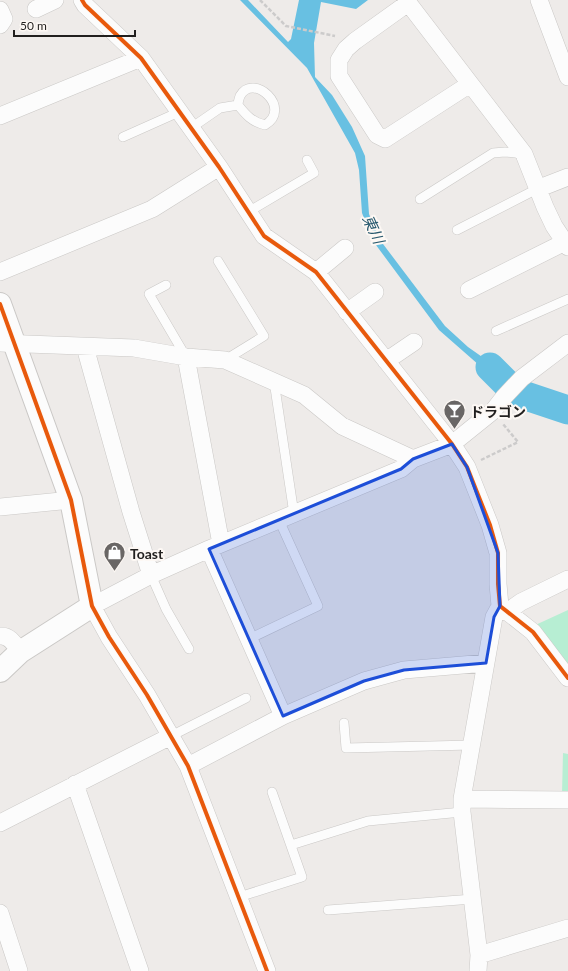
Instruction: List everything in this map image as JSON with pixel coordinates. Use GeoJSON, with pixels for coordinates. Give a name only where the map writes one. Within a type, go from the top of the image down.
{"type":"FeatureCollection","features":[{"type":"Feature","properties":{"kind":"street"},"geometry":{"type":"LineString","coordinates":[[36,9],[56,0]]}},
{"type":"Feature","properties":{"kind":"street"},"geometry":{"type":"LineString","coordinates":[[82,0],[85,5],[141,58],[219,167],[264,236],[316,272],[452,444],[467,467],[490,524],[498,553],[498,584],[503,609],[532,632],[568,678]]}},
{"type":"Feature","properties":{"kind":"street"},"geometry":{"type":"LineString","coordinates":[[539,0],[568,76]]}},
{"type":"Feature","properties":{"kind":"street"},"geometry":{"type":"LineString","coordinates":[[469,290],[566,245],[554,226],[524,154],[407,2],[355,41],[346,49],[339,60],[339,76],[377,135],[385,139],[470,84]]}},
{"type":"Feature","properties":{"kind":"street"},"geometry":{"type":"LineString","coordinates":[[0,10],[4,19],[0,25]]}},
{"type":"Feature","properties":{"kind":"street"},"geometry":{"type":"LineString","coordinates":[[0,116],[141,58]]}},
{"type":"Feature","properties":{"kind":"street"},"geometry":{"type":"LineString","coordinates":[[0,272],[152,209],[219,167]]}},
{"type":"Feature","properties":{"kind":"street"},"geometry":{"type":"LineString","coordinates":[[538,189],[568,177]]}},
{"type":"Feature","properties":{"kind":"street"},"geometry":{"type":"LineString","coordinates":[[316,272],[345,248]]}},
{"type":"Feature","properties":{"kind":"street"},"geometry":{"type":"LineString","coordinates":[[347,312],[375,292]]}},
{"type":"Feature","properties":{"kind":"street"},"geometry":{"type":"LineString","coordinates":[[0,304],[7,343],[71,500],[92,606],[109,637],[147,695],[188,766],[268,971]]}},
{"type":"Feature","properties":{"kind":"street"},"geometry":{"type":"LineString","coordinates":[[386,361],[414,342]]}},
{"type":"Feature","properties":{"kind":"street"},"geometry":{"type":"LineString","coordinates":[[7,343],[134,348],[186,357],[225,360],[304,395],[342,426],[414,459]]}},
{"type":"Feature","properties":{"kind":"street"},"geometry":{"type":"LineString","coordinates":[[0,671],[20,652],[92,606],[151,575],[215,546],[401,469],[414,459],[452,444],[493,411],[522,378],[568,343]]}},
{"type":"Feature","properties":{"kind":"street"},"geometry":{"type":"LineString","coordinates":[[86,347],[129,505],[151,575]]}},
{"type":"Feature","properties":{"kind":"street"},"geometry":{"type":"LineString","coordinates":[[186,357],[215,546],[249,639],[283,716]]}},
{"type":"Feature","properties":{"kind":"street"},"geometry":{"type":"LineString","coordinates":[[0,508],[71,500]]}},
{"type":"Feature","properties":{"kind":"street"},"geometry":{"type":"LineString","coordinates":[[568,579],[503,609],[494,617],[462,806],[473,899],[478,963],[568,929]]}},
{"type":"Feature","properties":{"kind":"street"},"geometry":{"type":"LineString","coordinates":[[0,636],[3,636],[13,642],[20,652]]}},
{"type":"Feature","properties":{"kind":"street"},"geometry":{"type":"LineString","coordinates":[[188,766],[283,716],[364,681],[404,670],[486,664]]}},
{"type":"Feature","properties":{"kind":"street"},"geometry":{"type":"LineString","coordinates":[[0,823],[171,736]]}},
{"type":"Feature","properties":{"kind":"street"},"geometry":{"type":"LineString","coordinates":[[75,784],[140,971]]}},
{"type":"Feature","properties":{"kind":"street"},"geometry":{"type":"LineString","coordinates":[[462,806],[568,800]]}},
{"type":"Feature","properties":{"kind":"street"},"geometry":{"type":"LineString","coordinates":[[0,913],[19,971]]}},
{"type":"Feature","properties":{"kind":"lane"},"geometry":{"type":"LineString","coordinates":[[259,88],[269,96],[273,102],[275,110],[274,116],[270,122],[265,125],[259,124],[242,112],[238,105],[240,96],[243,92],[248,89],[259,88]]}},
{"type":"Feature","properties":{"kind":"lane"},"geometry":{"type":"LineString","coordinates":[[191,128],[220,108],[238,105]]}},
{"type":"Feature","properties":{"kind":"lane"},"geometry":{"type":"LineString","coordinates":[[123,137],[179,112]]}},
{"type":"Feature","properties":{"kind":"lane"},"geometry":{"type":"LineString","coordinates":[[420,200],[493,153],[505,152],[524,154]]}},
{"type":"Feature","properties":{"kind":"lane"},"geometry":{"type":"LineString","coordinates":[[248,212],[314,173],[307,160]]}},
{"type":"Feature","properties":{"kind":"lane"},"geometry":{"type":"LineString","coordinates":[[457,230],[538,189]]}},
{"type":"Feature","properties":{"kind":"lane"},"geometry":{"type":"LineString","coordinates":[[218,262],[264,336],[225,360]]}},
{"type":"Feature","properties":{"kind":"lane"},"geometry":{"type":"LineString","coordinates":[[166,285],[149,294],[186,357]]}},
{"type":"Feature","properties":{"kind":"lane"},"geometry":{"type":"LineString","coordinates":[[496,330],[568,299]]}},
{"type":"Feature","properties":{"kind":"lane"},"geometry":{"type":"LineString","coordinates":[[249,639],[318,606],[286,517],[274,381]]}},
{"type":"Feature","properties":{"kind":"lane"},"geometry":{"type":"LineString","coordinates":[[151,575],[166,609],[189,648]]}},
{"type":"Feature","properties":{"kind":"lane"},"geometry":{"type":"LineString","coordinates":[[171,736],[246,698]]}},
{"type":"Feature","properties":{"kind":"lane"},"geometry":{"type":"LineString","coordinates":[[344,722],[346,748],[472,745]]}},
{"type":"Feature","properties":{"kind":"lane"},"geometry":{"type":"LineString","coordinates":[[239,896],[302,877],[272,792]]}},
{"type":"Feature","properties":{"kind":"lane"},"geometry":{"type":"LineString","coordinates":[[291,845],[368,821],[462,806]]}},
{"type":"Feature","properties":{"kind":"lane"},"geometry":{"type":"LineString","coordinates":[[328,910],[473,899]]}},
{"type":"Feature","properties":{"kind":"path"},"geometry":{"type":"LineString","coordinates":[[260,0],[286,26],[355,41]]}},
{"type":"Feature","properties":{"kind":"path"},"geometry":{"type":"LineString","coordinates":[[467,467],[518,442],[493,411]]}},
{"type":"Feature","properties":{"kind":"highlighted area"},"geometry":{"type":"Polygon","coordinates":[[[452,444],[467,467],[498,553],[500,606],[494,617],[486,663],[404,670],[364,681],[283,716],[209,549],[401,469],[413,459],[452,444]]]}},
{"type":"Feature","properties":{"kind":"green space"},"geometry":{"type":"Polygon","coordinates":[[[568,610],[568,674],[531,627],[568,610]]]}},
{"type":"Feature","properties":{"kind":"green space"},"geometry":{"type":"Polygon","coordinates":[[[563,753],[568,754],[568,795],[562,794],[563,753]]]}},
{"type":"Feature","properties":{"kind":"water"},"geometry":{"type":"Polygon","coordinates":[[[240,0],[248,0],[288,42],[291,39],[299,0],[368,0],[356,9],[321,2],[314,43],[315,77],[332,95],[352,127],[365,156],[369,214],[380,240],[445,326],[468,347],[495,366],[510,380],[504,387],[439,330],[373,241],[362,213],[359,170],[355,153],[307,68],[240,0]]]}},
{"type":"Feature","properties":{"kind":"waterway","name":"東川"},"geometry":{"type":"LineString","coordinates":[[490,367],[508,385],[526,396],[568,410]]}},
{"type":"Feature","properties":{"kind":"cycle path"},"geometry":{"type":"LineString","coordinates":[[82,0],[85,5],[141,58],[219,167],[264,236],[316,272],[452,444],[467,467],[490,525],[498,553],[500,606],[533,632],[568,678]]}},
{"type":"Feature","properties":{"kind":"cycle path"},"geometry":{"type":"LineString","coordinates":[[0,304],[71,500],[92,606],[109,637],[147,695],[188,766],[267,971]]}},
{"type":"Feature","properties":{"kind":"place","name":"ドラゴン"},"geometry":{"type":"Point","coordinates":[455,430]}},
{"type":"Feature","properties":{"kind":"place","name":"Toast"},"geometry":{"type":"Point","coordinates":[114,572]}}]}
